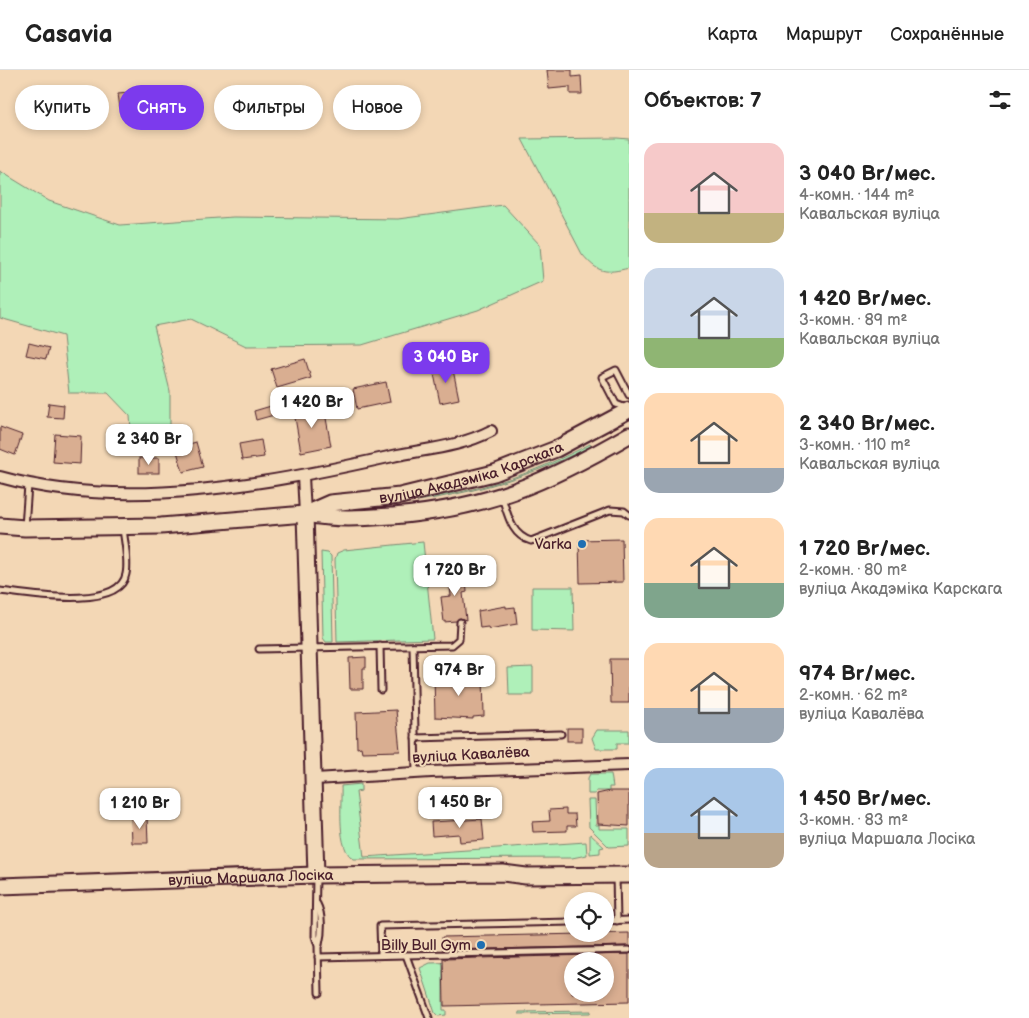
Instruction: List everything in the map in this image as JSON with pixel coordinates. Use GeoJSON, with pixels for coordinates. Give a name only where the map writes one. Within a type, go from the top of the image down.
{"type":"FeatureCollection","features":[{"type":"Feature","properties":{"kind":"main road","name":"вуліца Акадэміка Карскага"},"geometry":{"type":"LineString","coordinates":[[305,514],[330,503],[400,496],[494,473],[556,449],[629,410]]}},
{"type":"Feature","properties":{"kind":"main road","name":"вуліца Акадэміка Карскага"},"geometry":{"type":"LineString","coordinates":[[0,526],[25,528],[123,527],[240,521],[305,514],[326,518],[349,519],[419,514],[457,508],[501,497],[558,473],[629,434]]}},
{"type":"Feature","properties":{"kind":"main road"},"geometry":{"type":"LineString","coordinates":[[305,514],[311,648],[316,875]]}},
{"type":"Feature","properties":{"kind":"main road","name":"вуліца Маршала Лосіка"},"geometry":{"type":"LineString","coordinates":[[503,873],[525,868],[629,866]]}},
{"type":"Feature","properties":{"kind":"main road","name":"вуліца Маршала Лосіка"},"geometry":{"type":"LineString","coordinates":[[0,886],[316,875],[503,873],[526,876],[622,875]]}},
{"type":"Feature","properties":{"kind":"street"},"geometry":{"type":"LineString","coordinates":[[0,477],[28,485],[106,492],[159,492],[223,487],[303,476],[453,445],[476,439],[491,431]]}},
{"type":"Feature","properties":{"kind":"street"},"geometry":{"type":"LineString","coordinates":[[303,476],[305,514]]}},
{"type":"Feature","properties":{"kind":"street","name":"вуліца Кавалёва"},"geometry":{"type":"LineString","coordinates":[[315,780],[416,773],[629,765]]}},
{"type":"Feature","properties":{"kind":"lane"},"geometry":{"type":"LineString","coordinates":[[629,395],[616,370],[602,377],[616,404],[629,410]]}},
{"type":"Feature","properties":{"kind":"lane"},"geometry":{"type":"LineString","coordinates":[[25,528],[28,485]]}},
{"type":"Feature","properties":{"kind":"lane"},"geometry":{"type":"LineString","coordinates":[[501,497],[515,532],[522,538],[532,541],[610,510],[624,511],[629,515]]}},
{"type":"Feature","properties":{"kind":"lane"},"geometry":{"type":"LineString","coordinates":[[0,591],[69,598],[102,595],[120,584],[126,574],[123,527]]}},
{"type":"Feature","properties":{"kind":"lane"},"geometry":{"type":"LineString","coordinates":[[259,649],[445,646],[456,642],[460,635],[460,622]]}},
{"type":"Feature","properties":{"kind":"lane"},"geometry":{"type":"LineString","coordinates":[[380,646],[381,690]]}},
{"type":"Feature","properties":{"kind":"lane"},"geometry":{"type":"LineString","coordinates":[[413,646],[416,773]]}},
{"type":"Feature","properties":{"kind":"lane"},"geometry":{"type":"LineString","coordinates":[[415,738],[561,734]]}},
{"type":"Feature","properties":{"kind":"lane"},"geometry":{"type":"LineString","coordinates":[[316,875],[321,937],[318,946],[319,993]]}},
{"type":"Feature","properties":{"kind":"lane"},"geometry":{"type":"LineString","coordinates":[[622,875],[616,921],[629,920]]}},
{"type":"Feature","properties":{"kind":"lane"},"geometry":{"type":"LineString","coordinates":[[381,955],[380,926],[564,922]]}},
{"type":"Feature","properties":{"kind":"lane"},"geometry":{"type":"LineString","coordinates":[[318,957],[629,950]]}},
{"type":"Feature","properties":{"kind":"lane"},"geometry":{"type":"LineString","coordinates":[[406,955],[429,1018]]}},
{"type":"Feature","properties":{"kind":"green space"},"geometry":{"type":"Polygon","coordinates":[[[522,139],[629,139],[629,268],[608,271],[593,265],[582,254],[522,139]]]}},
{"type":"Feature","properties":{"kind":"green space"},"geometry":{"type":"Polygon","coordinates":[[[0,171],[49,201],[120,225],[233,217],[398,219],[503,205],[540,245],[543,281],[478,310],[362,345],[246,346],[191,319],[154,326],[170,391],[170,429],[132,443],[130,416],[108,393],[69,393],[63,336],[0,318],[0,171]]]}},
{"type":"Feature","properties":{"kind":"green space"},"geometry":{"type":"Polygon","coordinates":[[[590,444],[591,446],[560,461],[500,483],[438,498],[341,509],[421,499],[480,487],[534,470],[590,444]]]}},
{"type":"Feature","properties":{"kind":"green space"},"geometry":{"type":"Polygon","coordinates":[[[423,542],[433,639],[337,642],[335,559],[337,553],[344,550],[423,542]]]}},
{"type":"Feature","properties":{"kind":"green space"},"geometry":{"type":"Polygon","coordinates":[[[321,552],[328,553],[331,556],[333,642],[326,642],[323,638],[321,552]]]}},
{"type":"Feature","properties":{"kind":"green space"},"geometry":{"type":"Polygon","coordinates":[[[532,587],[573,587],[574,631],[532,630],[532,587]]]}},
{"type":"Feature","properties":{"kind":"green space"},"geometry":{"type":"Polygon","coordinates":[[[533,667],[533,695],[509,695],[508,668],[533,667]]]}},
{"type":"Feature","properties":{"kind":"green space"},"geometry":{"type":"Polygon","coordinates":[[[597,730],[629,730],[629,743],[617,743],[617,749],[596,749],[592,738],[597,730]]]}},
{"type":"Feature","properties":{"kind":"green space"},"geometry":{"type":"Polygon","coordinates":[[[590,774],[611,774],[613,787],[609,787],[609,791],[596,791],[595,794],[588,794],[588,778],[590,774]]]}},
{"type":"Feature","properties":{"kind":"green space"},"geometry":{"type":"Polygon","coordinates":[[[361,784],[361,791],[356,792],[364,857],[586,842],[587,855],[572,858],[354,859],[348,854],[342,837],[341,786],[361,784]]]}},
{"type":"Feature","properties":{"kind":"green space"},"geometry":{"type":"Polygon","coordinates":[[[588,800],[595,800],[596,825],[599,825],[599,829],[629,829],[629,846],[609,847],[589,827],[588,800]]]}},
{"type":"Feature","properties":{"kind":"green space"},"geometry":{"type":"Polygon","coordinates":[[[590,834],[604,847],[600,848],[600,853],[590,854],[590,834]]]}},
{"type":"Feature","properties":{"kind":"green space"},"geometry":{"type":"Polygon","coordinates":[[[470,962],[443,970],[443,1010],[446,1010],[446,1015],[438,1016],[435,1013],[420,968],[430,963],[470,962]]]}},
{"type":"Feature","properties":{"kind":"green space"},"geometry":{"type":"Polygon","coordinates":[[[591,1011],[590,1013],[519,1014],[519,1012],[591,1011]]]}},
{"type":"Feature","properties":{"kind":"building"},"geometry":{"type":"Polygon","coordinates":[[[547,70],[572,70],[572,77],[581,76],[582,94],[570,94],[570,87],[549,89],[547,70]]]}},
{"type":"Feature","properties":{"kind":"building"},"geometry":{"type":"Polygon","coordinates":[[[29,343],[49,348],[46,359],[26,355],[29,343]]]}},
{"type":"Feature","properties":{"kind":"building"},"geometry":{"type":"Polygon","coordinates":[[[305,359],[311,378],[277,388],[271,369],[305,359]]]}},
{"type":"Feature","properties":{"kind":"building"},"geometry":{"type":"Polygon","coordinates":[[[452,365],[459,399],[440,403],[433,369],[452,365]]]}},
{"type":"Feature","properties":{"kind":"building"},"geometry":{"type":"Polygon","coordinates":[[[386,382],[390,402],[357,409],[353,389],[386,382]]]}},
{"type":"Feature","properties":{"kind":"building"},"geometry":{"type":"Polygon","coordinates":[[[49,403],[64,405],[63,418],[47,417],[49,403]]]}},
{"type":"Feature","properties":{"kind":"building"},"geometry":{"type":"Polygon","coordinates":[[[271,406],[274,415],[256,420],[254,411],[271,406]]]}},
{"type":"Feature","properties":{"kind":"building"},"geometry":{"type":"Polygon","coordinates":[[[324,407],[331,446],[301,452],[294,412],[324,407]]]}},
{"type":"Feature","properties":{"kind":"building"},"geometry":{"type":"Polygon","coordinates":[[[0,427],[22,435],[15,455],[0,449],[0,427]]]}},
{"type":"Feature","properties":{"kind":"building"},"geometry":{"type":"Polygon","coordinates":[[[55,434],[81,436],[80,464],[53,462],[55,434]]]}},
{"type":"Feature","properties":{"kind":"building"},"geometry":{"type":"Polygon","coordinates":[[[261,440],[264,457],[242,460],[239,444],[261,440]]]}},
{"type":"Feature","properties":{"kind":"building"},"geometry":{"type":"Polygon","coordinates":[[[196,442],[203,467],[183,472],[176,448],[196,442]]]}},
{"type":"Feature","properties":{"kind":"building"},"geometry":{"type":"Polygon","coordinates":[[[139,458],[159,458],[159,473],[139,473],[139,458]]]}},
{"type":"Feature","properties":{"kind":"building"},"geometry":{"type":"Polygon","coordinates":[[[622,539],[623,582],[580,583],[579,540],[622,539]]]}},
{"type":"Feature","properties":{"kind":"building"},"geometry":{"type":"Polygon","coordinates":[[[465,568],[467,592],[463,593],[466,620],[460,618],[456,621],[444,622],[441,597],[451,596],[448,570],[465,568]]]}},
{"type":"Feature","properties":{"kind":"building"},"geometry":{"type":"Polygon","coordinates":[[[506,606],[506,608],[515,607],[517,624],[489,629],[488,627],[480,628],[478,611],[506,606]]]}},
{"type":"Feature","properties":{"kind":"building"},"geometry":{"type":"Polygon","coordinates":[[[366,657],[366,668],[363,668],[363,689],[350,689],[349,658],[366,657]]]}},
{"type":"Feature","properties":{"kind":"building"},"geometry":{"type":"Polygon","coordinates":[[[610,659],[629,659],[629,703],[611,703],[610,659]]]}},
{"type":"Feature","properties":{"kind":"building"},"geometry":{"type":"Polygon","coordinates":[[[483,675],[484,716],[473,717],[473,719],[435,717],[434,676],[483,675]]]}},
{"type":"Feature","properties":{"kind":"building"},"geometry":{"type":"Polygon","coordinates":[[[396,710],[400,751],[362,752],[361,747],[357,748],[356,712],[396,710]]]}},
{"type":"Feature","properties":{"kind":"building"},"geometry":{"type":"Polygon","coordinates":[[[567,728],[582,728],[582,741],[567,741],[567,728]]]}},
{"type":"Feature","properties":{"kind":"building"},"geometry":{"type":"Polygon","coordinates":[[[610,791],[629,791],[629,826],[598,824],[597,794],[610,791]]]}},
{"type":"Feature","properties":{"kind":"building"},"geometry":{"type":"Polygon","coordinates":[[[566,809],[566,814],[575,814],[576,826],[567,826],[567,831],[533,832],[532,822],[550,821],[549,810],[566,809]]]}},
{"type":"Feature","properties":{"kind":"building"},"geometry":{"type":"Polygon","coordinates":[[[131,816],[147,816],[148,843],[132,843],[131,816]]]}},
{"type":"Feature","properties":{"kind":"building"},"geometry":{"type":"Polygon","coordinates":[[[482,819],[484,840],[460,842],[459,834],[432,836],[431,822],[482,819]]]}},
{"type":"Feature","properties":{"kind":"building"},"geometry":{"type":"Polygon","coordinates":[[[614,933],[629,933],[629,946],[443,950],[442,937],[564,934],[564,942],[614,942],[614,933]]]}},
{"type":"Feature","properties":{"kind":"building"},"geometry":{"type":"Polygon","coordinates":[[[614,954],[629,954],[629,1002],[444,1006],[443,959],[564,956],[564,1002],[614,1002],[614,954]]]}},
{"type":"Feature","properties":{"kind":"place","name":"Varka"},"geometry":{"type":"Point","coordinates":[582,544]}},
{"type":"Feature","properties":{"kind":"place","name":"Billy Bull Gym"},"geometry":{"type":"Point","coordinates":[481,945]}}]}
